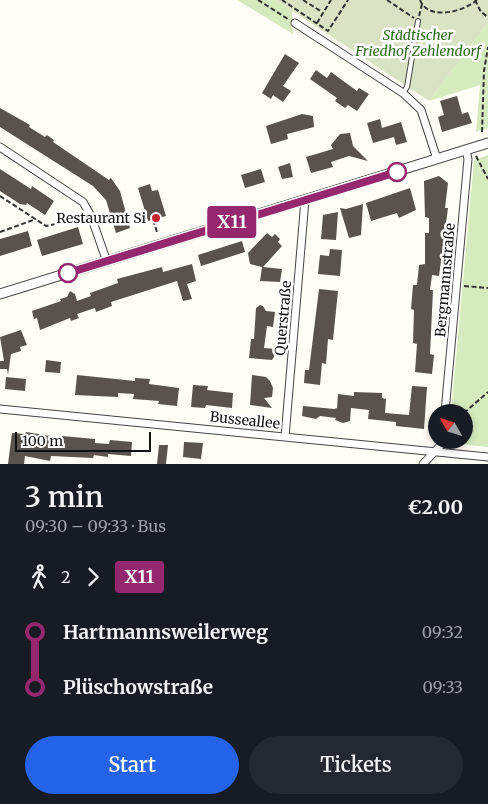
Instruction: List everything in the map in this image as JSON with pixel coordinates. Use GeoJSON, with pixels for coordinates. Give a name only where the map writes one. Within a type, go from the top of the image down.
{"type":"FeatureCollection","features":[{"type":"Feature","properties":{"kind":"street"},"geometry":{"type":"LineString","coordinates":[[295,23],[403,93],[421,110],[437,159]]}},
{"type":"Feature","properties":{"kind":"street"},"geometry":{"type":"LineString","coordinates":[[0,294],[488,143]]}},
{"type":"Feature","properties":{"kind":"street"},"geometry":{"type":"LineString","coordinates":[[0,147],[83,202],[91,216],[107,262]]}},
{"type":"Feature","properties":{"kind":"street","name":"Bergmannstraße"},"geometry":{"type":"LineString","coordinates":[[446,404],[467,178],[468,159],[466,150]]}},
{"type":"Feature","properties":{"kind":"street","name":"Querstraße"},"geometry":{"type":"LineString","coordinates":[[285,437],[305,200]]}},
{"type":"Feature","properties":{"kind":"street","name":"Busseallee"},"geometry":{"type":"LineString","coordinates":[[0,409],[488,457]]}},
{"type":"Feature","properties":{"kind":"street"},"geometry":{"type":"LineString","coordinates":[[423,464],[437,449]]}},
{"type":"Feature","properties":{"kind":"lane"},"geometry":{"type":"LineString","coordinates":[[403,93],[407,87],[418,21]]}},
{"type":"Feature","properties":{"kind":"path"},"geometry":{"type":"LineString","coordinates":[[258,0],[295,23]]}},
{"type":"Feature","properties":{"kind":"path"},"geometry":{"type":"LineString","coordinates":[[282,0],[328,31],[348,0]]}},
{"type":"Feature","properties":{"kind":"path"},"geometry":{"type":"LineString","coordinates":[[303,0],[323,13]]}},
{"type":"Feature","properties":{"kind":"path"},"geometry":{"type":"LineString","coordinates":[[387,0],[418,21],[422,4]]}},
{"type":"Feature","properties":{"kind":"path"},"geometry":{"type":"LineString","coordinates":[[419,0],[422,4],[436,11],[451,13],[464,9],[476,1],[488,17]]}},
{"type":"Feature","properties":{"kind":"path"},"geometry":{"type":"LineString","coordinates":[[316,23],[329,1]]}},
{"type":"Feature","properties":{"kind":"path"},"geometry":{"type":"LineString","coordinates":[[485,15],[488,11]]}},
{"type":"Feature","properties":{"kind":"path"},"geometry":{"type":"LineString","coordinates":[[482,132],[484,71],[488,46]]}},
{"type":"Feature","properties":{"kind":"path"},"geometry":{"type":"LineString","coordinates":[[476,156],[488,180]]}},
{"type":"Feature","properties":{"kind":"path"},"geometry":{"type":"LineString","coordinates":[[0,196],[46,226],[86,218]]}},
{"type":"Feature","properties":{"kind":"path"},"geometry":{"type":"LineString","coordinates":[[0,232],[36,219]]}},
{"type":"Feature","properties":{"kind":"path"},"geometry":{"type":"LineString","coordinates":[[153,220],[157,232]]}},
{"type":"Feature","properties":{"kind":"path"},"geometry":{"type":"LineString","coordinates":[[464,286],[488,288]]}},
{"type":"Feature","properties":{"kind":"path"},"geometry":{"type":"LineString","coordinates":[[473,405],[488,392]]}},
{"type":"Feature","properties":{"kind":"green space"},"geometry":{"type":"Polygon","coordinates":[[[237,0],[276,0],[292,10],[293,34],[237,0]]]}},
{"type":"Feature","properties":{"kind":"green space","name":"Städtischer Friedhof Zehlendorf"},"geometry":{"type":"Polygon","coordinates":[[[276,0],[488,0],[488,23],[429,101],[276,0]]]}},
{"type":"Feature","properties":{"kind":"green space"},"geometry":{"type":"Polygon","coordinates":[[[488,23],[488,128],[476,132],[480,85],[429,101],[488,23]]]}},
{"type":"Feature","properties":{"kind":"green space"},"geometry":{"type":"Polygon","coordinates":[[[488,155],[488,447],[473,446],[473,404],[452,404],[474,160],[488,155]]]}},
{"type":"Feature","properties":{"kind":"building"},"geometry":{"type":"Polygon","coordinates":[[[285,54],[299,63],[283,86],[291,91],[283,102],[273,95],[271,99],[262,93],[285,54]]]}},
{"type":"Feature","properties":{"kind":"building"},"geometry":{"type":"Polygon","coordinates":[[[316,70],[327,78],[331,72],[357,91],[359,88],[369,94],[357,111],[348,105],[345,108],[335,101],[337,98],[310,79],[316,70]]]}},
{"type":"Feature","properties":{"kind":"building"},"geometry":{"type":"Polygon","coordinates":[[[457,96],[462,114],[468,112],[472,123],[442,132],[438,117],[444,115],[440,101],[457,96]]]}},
{"type":"Feature","properties":{"kind":"building"},"geometry":{"type":"Polygon","coordinates":[[[0,108],[30,125],[29,127],[45,137],[47,135],[54,140],[53,142],[109,180],[111,178],[120,191],[130,228],[116,233],[106,200],[93,186],[0,127],[0,108]]]}},
{"type":"Feature","properties":{"kind":"building"},"geometry":{"type":"Polygon","coordinates":[[[302,114],[313,116],[314,127],[287,134],[288,139],[271,144],[266,126],[302,114]]]}},
{"type":"Feature","properties":{"kind":"building"},"geometry":{"type":"Polygon","coordinates":[[[380,119],[382,128],[401,122],[407,142],[396,145],[394,137],[373,143],[367,123],[380,119]]]}},
{"type":"Feature","properties":{"kind":"building"},"geometry":{"type":"Polygon","coordinates":[[[350,133],[353,146],[368,161],[349,156],[331,162],[333,167],[311,173],[306,157],[333,149],[331,145],[340,134],[350,133]]]}},
{"type":"Feature","properties":{"kind":"building"},"geometry":{"type":"Polygon","coordinates":[[[290,163],[293,177],[282,179],[278,167],[290,163]]]}},
{"type":"Feature","properties":{"kind":"building"},"geometry":{"type":"Polygon","coordinates":[[[0,169],[31,189],[32,186],[54,201],[45,215],[27,203],[26,205],[20,204],[0,191],[0,169]]]}},
{"type":"Feature","properties":{"kind":"building"},"geometry":{"type":"Polygon","coordinates":[[[261,169],[265,182],[245,188],[241,175],[261,169]]]}},
{"type":"Feature","properties":{"kind":"building"},"geometry":{"type":"Polygon","coordinates":[[[439,176],[448,183],[445,208],[448,208],[439,276],[432,275],[430,290],[433,290],[430,354],[434,355],[432,374],[415,372],[417,344],[413,343],[414,310],[411,309],[413,285],[417,285],[419,265],[425,264],[425,233],[429,233],[429,218],[425,217],[424,181],[439,176]]]}},
{"type":"Feature","properties":{"kind":"building"},"geometry":{"type":"Polygon","coordinates":[[[150,184],[152,191],[158,190],[166,216],[148,221],[138,188],[150,184]]]}},
{"type":"Feature","properties":{"kind":"building"},"geometry":{"type":"Polygon","coordinates":[[[410,188],[416,210],[399,218],[397,213],[371,221],[366,203],[410,188]]]}},
{"type":"Feature","properties":{"kind":"building"},"geometry":{"type":"Polygon","coordinates":[[[363,204],[361,235],[349,238],[340,208],[346,209],[363,204]]]}},
{"type":"Feature","properties":{"kind":"building"},"geometry":{"type":"Polygon","coordinates":[[[338,212],[336,240],[321,239],[323,215],[338,212]]]}},
{"type":"Feature","properties":{"kind":"building"},"geometry":{"type":"Polygon","coordinates":[[[78,227],[83,244],[42,256],[37,240],[78,227]]]}},
{"type":"Feature","properties":{"kind":"building"},"geometry":{"type":"Polygon","coordinates":[[[28,231],[32,246],[0,256],[0,239],[28,231]]]}},
{"type":"Feature","properties":{"kind":"building"},"geometry":{"type":"Polygon","coordinates":[[[267,233],[272,237],[275,234],[280,239],[278,242],[282,246],[263,267],[282,269],[280,282],[260,281],[262,267],[250,264],[248,253],[267,233]]]}},
{"type":"Feature","properties":{"kind":"building"},"geometry":{"type":"Polygon","coordinates":[[[242,241],[245,252],[201,266],[198,255],[242,241]]]}},
{"type":"Feature","properties":{"kind":"building"},"geometry":{"type":"Polygon","coordinates":[[[330,249],[342,250],[340,276],[318,274],[320,255],[329,256],[330,249]]]}},
{"type":"Feature","properties":{"kind":"building"},"geometry":{"type":"Polygon","coordinates":[[[192,264],[196,281],[187,284],[192,299],[183,301],[177,281],[111,302],[112,306],[96,312],[95,308],[77,314],[79,318],[71,321],[70,318],[40,330],[37,318],[34,319],[32,311],[61,301],[60,299],[67,297],[70,291],[75,294],[77,301],[91,296],[90,293],[118,283],[117,279],[162,267],[163,272],[192,264]]]}},
{"type":"Feature","properties":{"kind":"building"},"geometry":{"type":"Polygon","coordinates":[[[319,289],[338,291],[333,340],[328,339],[326,364],[322,363],[320,385],[304,383],[305,370],[309,370],[319,289]]]}},
{"type":"Feature","properties":{"kind":"building"},"geometry":{"type":"Polygon","coordinates":[[[260,305],[266,311],[275,312],[273,327],[267,326],[264,348],[276,349],[272,360],[249,358],[251,339],[254,339],[256,308],[260,305]]]}},
{"type":"Feature","properties":{"kind":"building"},"geometry":{"type":"Polygon","coordinates":[[[21,330],[27,345],[20,347],[21,351],[11,354],[8,375],[7,369],[0,369],[0,361],[4,361],[0,337],[21,330]]]}},
{"type":"Feature","properties":{"kind":"building"},"geometry":{"type":"Polygon","coordinates":[[[46,360],[61,362],[60,373],[45,372],[46,360]]]}},
{"type":"Feature","properties":{"kind":"building"},"geometry":{"type":"Polygon","coordinates":[[[77,375],[135,381],[135,378],[150,379],[149,384],[179,388],[177,406],[158,404],[159,401],[133,399],[134,394],[118,393],[118,397],[75,395],[77,375]]]}},
{"type":"Feature","properties":{"kind":"building"},"geometry":{"type":"Polygon","coordinates":[[[252,375],[266,377],[270,381],[273,388],[272,397],[264,398],[272,408],[250,405],[252,375]]]}},
{"type":"Feature","properties":{"kind":"building"},"geometry":{"type":"Polygon","coordinates":[[[6,377],[26,379],[25,391],[5,389],[6,377]]]}},
{"type":"Feature","properties":{"kind":"building"},"geometry":{"type":"Polygon","coordinates":[[[193,385],[208,386],[207,390],[233,393],[232,408],[206,405],[205,408],[191,407],[193,385]]]}},
{"type":"Feature","properties":{"kind":"building"},"geometry":{"type":"Polygon","coordinates":[[[412,386],[427,387],[424,429],[396,426],[396,422],[368,419],[369,410],[351,408],[350,421],[343,423],[335,420],[336,418],[320,416],[316,419],[302,416],[303,406],[334,409],[337,408],[338,394],[354,396],[354,392],[382,393],[382,398],[386,399],[385,413],[409,415],[412,386]]]}},
{"type":"Feature","properties":{"kind":"building"},"geometry":{"type":"Polygon","coordinates":[[[26,432],[62,438],[62,436],[95,439],[95,443],[109,444],[110,440],[132,442],[131,456],[108,454],[108,457],[94,455],[93,458],[51,456],[50,461],[25,456],[24,464],[8,464],[12,433],[25,434],[26,432]]]}},
{"type":"Feature","properties":{"kind":"building"},"geometry":{"type":"Polygon","coordinates":[[[184,442],[203,443],[201,459],[183,457],[184,442]]]}},
{"type":"Feature","properties":{"kind":"building"},"geometry":{"type":"Polygon","coordinates":[[[159,445],[168,445],[166,464],[157,464],[159,445]]]}},
{"type":"Feature","properties":{"kind":"bus line","name":"X11"},"geometry":{"type":"LineString","coordinates":[[68,273],[397,172]]}},
{"type":"Feature","properties":{"kind":"place","name":"Restaurant Si"},"geometry":{"type":"Point","coordinates":[156,218]}}]}
